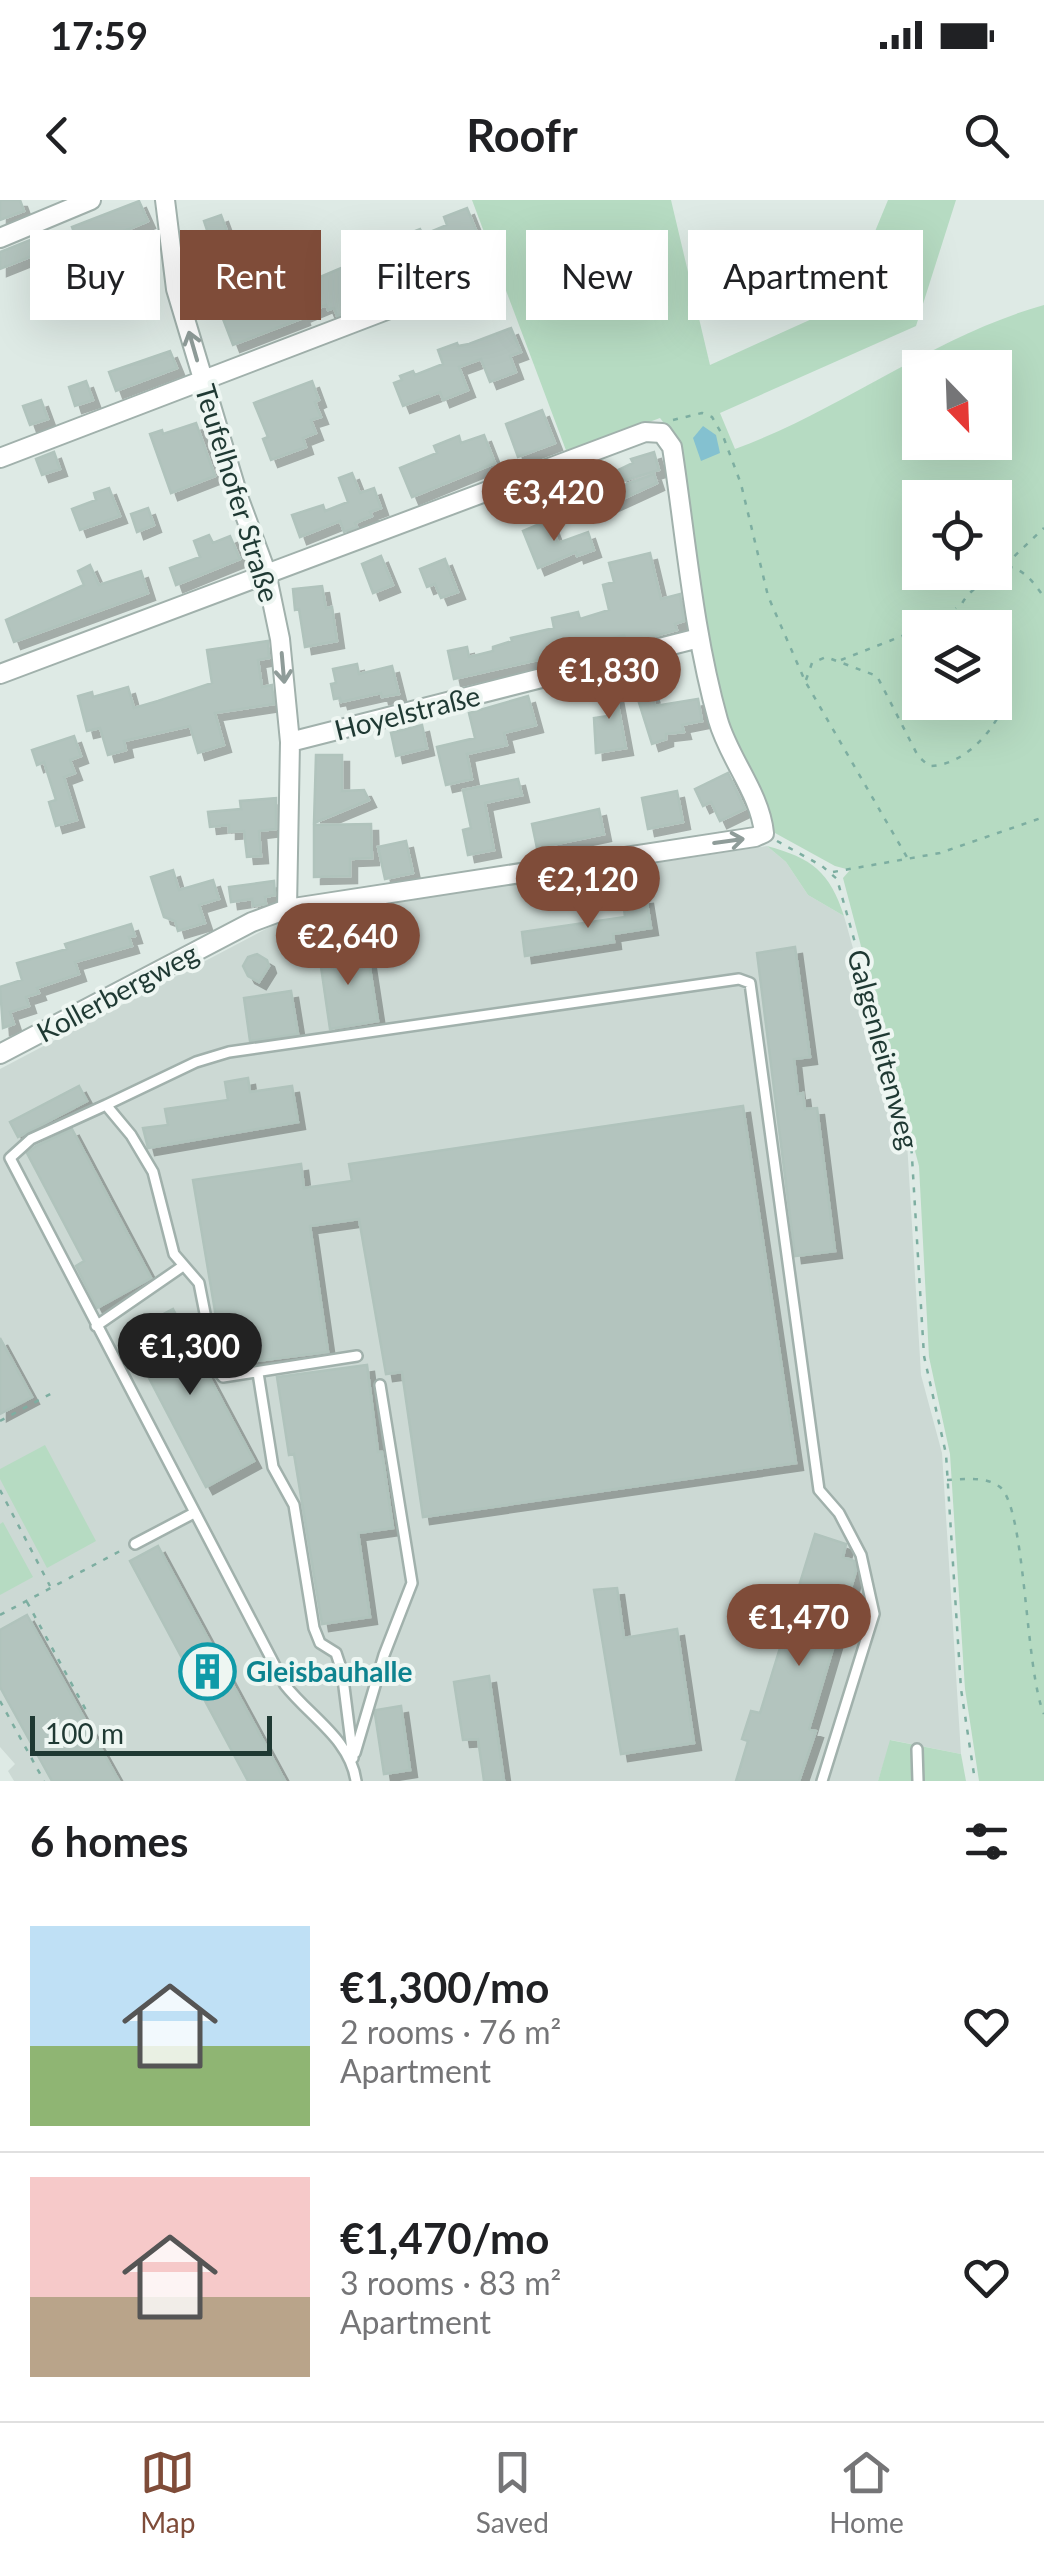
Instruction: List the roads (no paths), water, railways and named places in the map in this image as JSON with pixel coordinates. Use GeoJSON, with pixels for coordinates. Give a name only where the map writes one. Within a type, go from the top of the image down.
{"type":"FeatureCollection","features":[{"type":"Feature","properties":{"kind":"street"},"geometry":{"type":"LineString","coordinates":[[0,238],[91,200]]}},
{"type":"Feature","properties":{"kind":"street","name":"Teufelhofer Straße"},"geometry":{"type":"LineString","coordinates":[[165,200],[176,289],[266,572],[280,639],[290,742],[287,909]]}},
{"type":"Feature","properties":{"kind":"street"},"geometry":{"type":"LineString","coordinates":[[0,458],[361,320]]}},
{"type":"Feature","properties":{"kind":"street"},"geometry":{"type":"LineString","coordinates":[[0,674],[645,432],[662,433],[672,447],[700,638]]}},
{"type":"Feature","properties":{"kind":"street","name":"Hoyelstraße"},"geometry":{"type":"LineString","coordinates":[[290,742],[700,638]]}},
{"type":"Feature","properties":{"kind":"street","name":"Kollerbergweg"},"geometry":{"type":"LineString","coordinates":[[0,1054],[252,922],[287,909],[764,833],[763,821],[718,720],[700,638]]}},
{"type":"Feature","properties":{"kind":"lane"},"geometry":{"type":"LineString","coordinates":[[353,1760],[340,1741],[285,1685],[10,1158],[31,1139],[196,1062],[229,1052],[739,979],[750,984],[819,1490],[839,1514],[862,1556],[874,1614],[822,1781]]}},
{"type":"Feature","properties":{"kind":"lane"},"geometry":{"type":"LineString","coordinates":[[106,1105],[132,1135],[154,1172],[174,1254],[198,1283],[216,1368],[223,1377],[357,1356]]}},
{"type":"Feature","properties":{"kind":"lane"},"geometry":{"type":"LineString","coordinates":[[96,1326],[183,1266]]}},
{"type":"Feature","properties":{"kind":"lane"},"geometry":{"type":"LineString","coordinates":[[258,1374],[273,1467],[294,1505],[314,1628],[320,1643],[336,1653],[342,1671],[356,1781]]}},
{"type":"Feature","properties":{"kind":"lane"},"geometry":{"type":"LineString","coordinates":[[353,1760],[384,1655],[412,1583],[380,1385]]}},
{"type":"Feature","properties":{"kind":"lane"},"geometry":{"type":"LineString","coordinates":[[135,1544],[194,1512]]}},
{"type":"Feature","properties":{"kind":"lane"},"geometry":{"type":"LineString","coordinates":[[917,1749],[918,1781]]}},
{"type":"Feature","properties":{"kind":"water"},"geometry":{"type":"Polygon","coordinates":[[[703,426],[716,435],[720,453],[701,461],[693,438],[703,426]]]}},
{"type":"Feature","properties":{"kind":"place","name":"Gleisbauhalle"},"geometry":{"type":"Point","coordinates":[207,1671]}}]}
